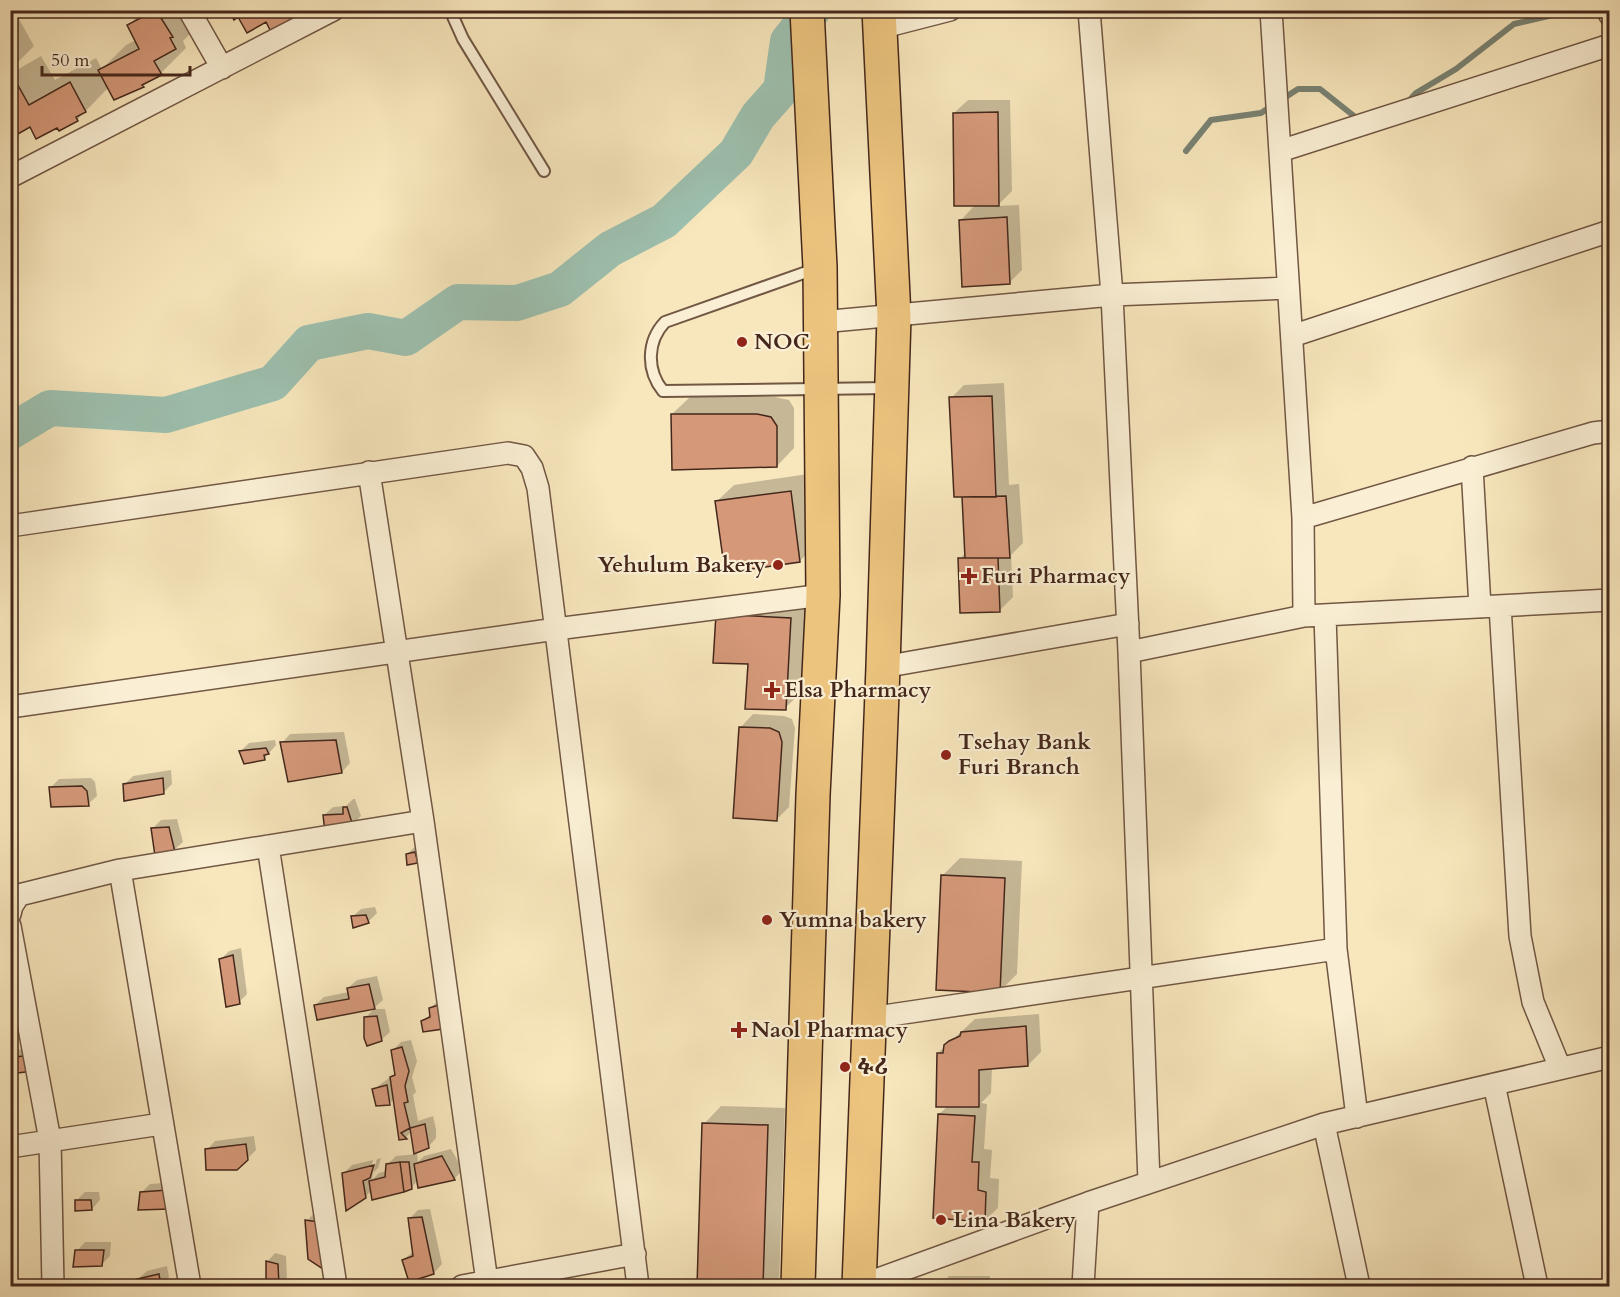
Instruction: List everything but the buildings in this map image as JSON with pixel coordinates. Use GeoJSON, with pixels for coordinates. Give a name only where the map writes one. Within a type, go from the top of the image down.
{"type":"FeatureCollection","features":[{"type":"Feature","properties":{"kind":"main road"},"geometry":{"type":"LineString","coordinates":[[798,1287],[813,807],[823,595],[820,267],[807,10]]}},
{"type":"Feature","properties":{"kind":"main road"},"geometry":{"type":"LineString","coordinates":[[859,1286],[884,667],[894,317],[880,19]]}},
{"type":"Feature","properties":{"kind":"street"},"geometry":{"type":"LineString","coordinates":[[189,10],[222,68]]}},
{"type":"Feature","properties":{"kind":"street"},"geometry":{"type":"LineString","coordinates":[[10,177],[333,10]]}},
{"type":"Feature","properties":{"kind":"street"},"geometry":{"type":"LineString","coordinates":[[880,19],[950,10]]}},
{"type":"Feature","properties":{"kind":"street"},"geometry":{"type":"LineString","coordinates":[[1089,10],[1112,295],[1128,624],[1149,1182]]}},
{"type":"Feature","properties":{"kind":"street"},"geometry":{"type":"LineString","coordinates":[[1271,10],[1303,518],[1315,616],[1336,949],[1357,1117]]}},
{"type":"Feature","properties":{"kind":"street"},"geometry":{"type":"LineString","coordinates":[[1607,10],[1610,15]]}},
{"type":"Feature","properties":{"kind":"street"},"geometry":{"type":"LineString","coordinates":[[1280,151],[1610,45]]}},
{"type":"Feature","properties":{"kind":"street"},"geometry":{"type":"LineString","coordinates":[[1292,336],[1610,231]]}},
{"type":"Feature","properties":{"kind":"street"},"geometry":{"type":"LineString","coordinates":[[820,322],[894,317],[1112,295],[1288,288]]}},
{"type":"Feature","properties":{"kind":"street"},"geometry":{"type":"LineString","coordinates":[[1303,518],[1472,467],[1593,433],[1610,431]]}},
{"type":"Feature","properties":{"kind":"street"},"geometry":{"type":"LineString","coordinates":[[10,526],[508,453],[524,456],[532,468],[538,489],[638,1287]]}},
{"type":"Feature","properties":{"kind":"street"},"geometry":{"type":"LineString","coordinates":[[1472,467],[1490,607],[1520,936],[1533,1002],[1560,1068]]}},
{"type":"Feature","properties":{"kind":"street"},"geometry":{"type":"LineString","coordinates":[[369,472],[423,821],[487,1282]]}},
{"type":"Feature","properties":{"kind":"street"},"geometry":{"type":"LineString","coordinates":[[10,708],[556,628],[823,595]]}},
{"type":"Feature","properties":{"kind":"street"},"geometry":{"type":"LineString","coordinates":[[1129,651],[1315,616],[1610,600]]}},
{"type":"Feature","properties":{"kind":"street"},"geometry":{"type":"LineString","coordinates":[[884,667],[1128,624]]}},
{"type":"Feature","properties":{"kind":"street"},"geometry":{"type":"LineString","coordinates":[[10,914],[19,895],[120,870],[423,821]]}},
{"type":"Feature","properties":{"kind":"street"},"geometry":{"type":"LineString","coordinates":[[268,846],[336,1287]]}},
{"type":"Feature","properties":{"kind":"street"},"geometry":{"type":"LineString","coordinates":[[120,870],[190,1287]]}},
{"type":"Feature","properties":{"kind":"street"},"geometry":{"type":"LineString","coordinates":[[10,926],[50,1140],[53,1287]]}},
{"type":"Feature","properties":{"kind":"street"},"geometry":{"type":"LineString","coordinates":[[870,1018],[1336,949]]}},
{"type":"Feature","properties":{"kind":"street"},"geometry":{"type":"LineString","coordinates":[[859,1286],[1088,1203],[1324,1124],[1610,1057]]}},
{"type":"Feature","properties":{"kind":"street"},"geometry":{"type":"LineString","coordinates":[[1494,1084],[1537,1287]]}},
{"type":"Feature","properties":{"kind":"street"},"geometry":{"type":"LineString","coordinates":[[10,1147],[161,1124]]}},
{"type":"Feature","properties":{"kind":"street"},"geometry":{"type":"LineString","coordinates":[[1324,1124],[1359,1287]]}},
{"type":"Feature","properties":{"kind":"street"},"geometry":{"type":"LineString","coordinates":[[1083,1287],[1088,1203]]}},
{"type":"Feature","properties":{"kind":"street"},"geometry":{"type":"LineString","coordinates":[[462,1287],[635,1254]]}},
{"type":"Feature","properties":{"kind":"lane"},"geometry":{"type":"LineString","coordinates":[[450,10],[463,39],[544,171]]}},
{"type":"Feature","properties":{"kind":"lane"},"geometry":{"type":"LineString","coordinates":[[820,267],[665,322],[655,333],[651,354],[652,378],[663,391],[891,387]]}},
{"type":"Feature","properties":{"kind":"waterway"},"geometry":{"type":"LineString","coordinates":[[10,432],[50,408],[166,415],[273,383],[309,343],[368,331],[406,338],[458,302],[517,303],[560,289],[610,249],[664,221],[736,153],[758,116],[781,90],[788,41],[813,10]]}},
{"type":"Feature","properties":{"kind":"waterway"},"geometry":{"type":"LineString","coordinates":[[1407,103],[1416,93],[1456,69],[1514,24],[1566,12],[1591,10]]}},
{"type":"Feature","properties":{"kind":"waterway"},"geometry":{"type":"LineString","coordinates":[[1281,100],[1298,89],[1320,89],[1359,120]]}},
{"type":"Feature","properties":{"kind":"waterway"},"geometry":{"type":"LineString","coordinates":[[1186,151],[1211,120],[1261,113],[1273,105]]}},
{"type":"Feature","properties":{"kind":"place","name":"NOC"},"geometry":{"type":"Point","coordinates":[742,342]}},
{"type":"Feature","properties":{"kind":"place","name":"Yehulum Bakery"},"geometry":{"type":"Point","coordinates":[778,565]}},
{"type":"Feature","properties":{"kind":"place","name":"Furi Pharmacy"},"geometry":{"type":"Point","coordinates":[969,576]}},
{"type":"Feature","properties":{"kind":"place","name":"Elsa Pharmacy"},"geometry":{"type":"Point","coordinates":[772,690]}},
{"type":"Feature","properties":{"kind":"place","name":"Tsehay Bank Furi Branch"},"geometry":{"type":"Point","coordinates":[946,755]}},
{"type":"Feature","properties":{"kind":"place","name":"Yumna bakery"},"geometry":{"type":"Point","coordinates":[767,920]}},
{"type":"Feature","properties":{"kind":"place","name":"Naol Pharmacy"},"geometry":{"type":"Point","coordinates":[739,1030]}},
{"type":"Feature","properties":{"kind":"place","name":"ፉሪ"},"geometry":{"type":"Point","coordinates":[845,1067]}},
{"type":"Feature","properties":{"kind":"place","name":"Lina Bakery"},"geometry":{"type":"Point","coordinates":[941,1220]}}]}
